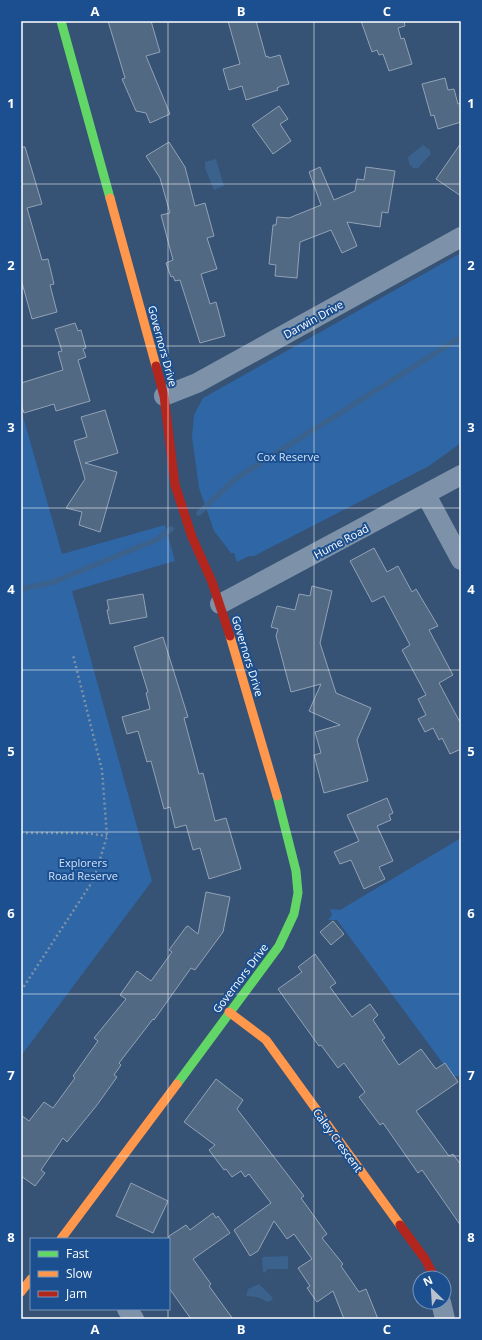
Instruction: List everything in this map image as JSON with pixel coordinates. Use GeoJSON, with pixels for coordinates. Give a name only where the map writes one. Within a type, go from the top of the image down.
{"type":"FeatureCollection","features":[{"type":"Feature","properties":{"kind":"main road","name":"Governors Drive"},"geometry":{"type":"LineString","coordinates":[[61,21],[164,396],[175,485],[192,537],[220,604],[239,662],[294,858],[298,886],[297,909],[287,933],[68,1236]]}},
{"type":"Feature","properties":{"kind":"main road","name":"Caley Crescent"},"geometry":{"type":"LineString","coordinates":[[229,1012],[266,1040],[428,1263],[431,1270]]}},
{"type":"Feature","properties":{"kind":"main road"},"geometry":{"type":"LineString","coordinates":[[21,1292],[30,1280]]}},
{"type":"Feature","properties":{"kind":"street","name":"Darwin Drive"},"geometry":{"type":"LineString","coordinates":[[164,396],[197,382],[461,237]]}},
{"type":"Feature","properties":{"kind":"street","name":"Hume Road"},"geometry":{"type":"LineString","coordinates":[[220,604],[461,475]]}},
{"type":"Feature","properties":{"kind":"street"},"geometry":{"type":"LineString","coordinates":[[426,495],[461,560]]}},
{"type":"Feature","properties":{"kind":"street"},"geometry":{"type":"LineString","coordinates":[[128,1310],[134,1319]]}},
{"type":"Feature","properties":{"kind":"path"},"geometry":{"type":"LineString","coordinates":[[21,991],[94,879],[107,836],[102,770],[73,655]]}},
{"type":"Feature","properties":{"kind":"path"},"geometry":{"type":"LineString","coordinates":[[21,833],[86,833],[107,836]]}},
{"type":"Feature","properties":{"kind":"green space","name":"Cox Reserve"},"geometry":{"type":"Polygon","coordinates":[[[461,253],[461,443],[429,466],[254,556],[249,556],[237,562],[234,553],[231,553],[214,531],[199,488],[192,437],[194,415],[203,398],[461,253]]]}},
{"type":"Feature","properties":{"kind":"green space","name":"Explorers Road Reserve"},"geometry":{"type":"Polygon","coordinates":[[[21,409],[62,554],[165,525],[175,561],[72,591],[152,881],[21,1056],[21,409]]]}},
{"type":"Feature","properties":{"kind":"green space"},"geometry":{"type":"Polygon","coordinates":[[[461,838],[461,1075],[453,1077],[337,920],[328,920],[332,915],[330,909],[340,910],[461,838]]]}},
{"type":"Feature","properties":{"kind":"shaded area"},"geometry":{"type":"Polygon","coordinates":[[[423,145],[430,150],[431,154],[418,168],[413,168],[409,164],[408,157],[423,145]]]}},
{"type":"Feature","properties":{"kind":"shaded area"},"geometry":{"type":"Polygon","coordinates":[[[216,159],[224,186],[214,190],[205,168],[205,162],[216,159]]]}},
{"type":"Feature","properties":{"kind":"shaded area"},"geometry":{"type":"Polygon","coordinates":[[[288,1256],[288,1269],[267,1269],[265,1273],[263,1272],[262,1257],[288,1256]]]}},
{"type":"Feature","properties":{"kind":"shaded area"},"geometry":{"type":"Polygon","coordinates":[[[259,1284],[273,1298],[272,1300],[268,1302],[257,1297],[246,1296],[248,1289],[259,1284]]]}},
{"type":"Feature","properties":{"kind":"building"},"geometry":{"type":"Polygon","coordinates":[[[108,21],[151,21],[160,52],[146,56],[170,114],[150,123],[146,113],[136,111],[122,79],[125,78],[108,21]]]}},
{"type":"Feature","properties":{"kind":"building"},"geometry":{"type":"Polygon","coordinates":[[[228,21],[256,21],[266,57],[268,56],[269,58],[280,55],[289,84],[277,88],[278,90],[246,100],[242,86],[229,90],[223,69],[240,64],[228,21]]]}},
{"type":"Feature","properties":{"kind":"building"},"geometry":{"type":"Polygon","coordinates":[[[361,21],[404,21],[405,26],[398,28],[401,39],[404,38],[412,64],[389,71],[383,54],[379,55],[377,50],[372,52],[361,21]]]}},
{"type":"Feature","properties":{"kind":"building"},"geometry":{"type":"Polygon","coordinates":[[[445,78],[448,90],[454,89],[458,104],[461,103],[461,122],[438,129],[434,115],[431,116],[422,84],[445,78]]]}},
{"type":"Feature","properties":{"kind":"building"},"geometry":{"type":"Polygon","coordinates":[[[279,106],[288,119],[280,124],[291,141],[273,154],[252,125],[279,106]]]}},
{"type":"Feature","properties":{"kind":"building"},"geometry":{"type":"Polygon","coordinates":[[[169,142],[185,167],[195,206],[205,203],[214,236],[207,238],[217,269],[201,274],[210,304],[216,302],[225,336],[200,343],[180,280],[175,281],[173,276],[171,277],[166,263],[173,260],[161,215],[170,213],[160,178],[146,156],[169,142]]]}},
{"type":"Feature","properties":{"kind":"building"},"geometry":{"type":"Polygon","coordinates":[[[461,143],[461,196],[436,179],[461,143]]]}},
{"type":"Feature","properties":{"kind":"building"},"geometry":{"type":"Polygon","coordinates":[[[21,147],[25,147],[42,204],[27,208],[42,260],[48,259],[54,284],[50,285],[57,312],[32,319],[21,279],[21,147]]]}},
{"type":"Feature","properties":{"kind":"building"},"geometry":{"type":"Polygon","coordinates":[[[320,167],[334,200],[355,191],[357,179],[364,180],[366,167],[395,171],[388,213],[382,212],[380,227],[347,222],[357,246],[342,253],[331,230],[300,242],[297,278],[275,276],[276,265],[269,264],[273,225],[276,225],[277,217],[289,218],[321,205],[309,172],[320,167]]]}},
{"type":"Feature","properties":{"kind":"building"},"geometry":{"type":"Polygon","coordinates":[[[75,323],[78,331],[81,330],[86,348],[83,349],[86,357],[78,360],[90,401],[56,411],[54,404],[24,413],[21,404],[21,383],[63,370],[58,352],[62,351],[55,329],[75,323]]]}},
{"type":"Feature","properties":{"kind":"building"},"geometry":{"type":"Polygon","coordinates":[[[105,410],[118,453],[85,463],[117,472],[100,532],[79,525],[82,512],[66,508],[85,479],[74,441],[87,437],[81,417],[105,410]]]}},
{"type":"Feature","properties":{"kind":"building"},"geometry":{"type":"Polygon","coordinates":[[[374,548],[387,572],[398,566],[412,592],[416,589],[438,626],[429,630],[453,675],[439,683],[461,724],[461,749],[450,754],[442,738],[439,740],[433,728],[425,732],[418,719],[426,715],[418,699],[426,695],[402,650],[410,645],[384,596],[372,602],[350,561],[374,548]]]}},
{"type":"Feature","properties":{"kind":"building"},"geometry":{"type":"Polygon","coordinates":[[[312,586],[332,591],[320,643],[336,693],[371,708],[357,740],[368,781],[324,793],[314,755],[321,753],[315,732],[340,725],[309,711],[321,684],[291,692],[276,636],[278,629],[271,627],[277,606],[295,610],[299,594],[310,596],[312,586]]]}},
{"type":"Feature","properties":{"kind":"building"},"geometry":{"type":"Polygon","coordinates":[[[143,594],[147,617],[110,624],[107,610],[109,610],[107,600],[143,594]]]}},
{"type":"Feature","properties":{"kind":"building"},"geometry":{"type":"Polygon","coordinates":[[[163,637],[188,717],[184,718],[199,774],[203,773],[215,821],[226,818],[241,869],[209,879],[200,848],[193,850],[186,825],[175,828],[170,807],[164,809],[151,761],[147,762],[138,731],[127,734],[122,717],[150,709],[146,693],[148,692],[134,647],[163,637]]]}},
{"type":"Feature","properties":{"kind":"building"},"geometry":{"type":"Polygon","coordinates":[[[387,798],[393,813],[389,815],[391,820],[377,826],[393,861],[379,867],[385,879],[364,889],[351,860],[340,864],[334,852],[359,841],[347,815],[387,798]]]}},
{"type":"Feature","properties":{"kind":"building"},"geometry":{"type":"Polygon","coordinates":[[[206,892],[230,897],[223,932],[195,970],[191,968],[154,1020],[153,1019],[119,1063],[121,1065],[114,1075],[117,1077],[97,1105],[67,1142],[63,1138],[41,1170],[45,1173],[35,1186],[21,1176],[21,1115],[29,1121],[44,1102],[53,1108],[75,1078],[73,1076],[98,1041],[94,1038],[126,999],[120,995],[137,971],[151,981],[172,952],[169,950],[186,927],[188,926],[198,934],[206,892]]]}},
{"type":"Feature","properties":{"kind":"building"},"geometry":{"type":"Polygon","coordinates":[[[333,921],[344,934],[331,945],[320,932],[333,921]]]}},
{"type":"Feature","properties":{"kind":"building"},"geometry":{"type":"Polygon","coordinates":[[[315,954],[336,983],[330,987],[352,1017],[370,1004],[378,1015],[373,1020],[385,1038],[382,1040],[399,1065],[421,1049],[436,1069],[445,1063],[458,1082],[416,1111],[449,1156],[453,1154],[461,1165],[461,1226],[422,1170],[418,1173],[383,1123],[380,1125],[359,1097],[365,1092],[344,1063],[338,1068],[321,1045],[319,1046],[278,989],[302,972],[298,967],[315,954]]]}},
{"type":"Feature","properties":{"kind":"building"},"geometry":{"type":"Polygon","coordinates":[[[216,1079],[243,1100],[237,1109],[304,1196],[301,1198],[327,1234],[322,1238],[343,1264],[341,1266],[359,1292],[366,1289],[378,1319],[344,1319],[333,1291],[317,1302],[307,1288],[310,1286],[298,1268],[312,1259],[294,1234],[287,1239],[274,1221],[258,1251],[250,1256],[234,1230],[271,1203],[249,1174],[245,1177],[241,1171],[232,1177],[226,1169],[224,1170],[209,1150],[215,1145],[184,1122],[216,1079]]]}},
{"type":"Feature","properties":{"kind":"building"},"geometry":{"type":"Polygon","coordinates":[[[131,1183],[168,1201],[153,1233],[116,1216],[131,1183]]]}},
{"type":"Feature","properties":{"kind":"building"},"geometry":{"type":"Polygon","coordinates":[[[213,1213],[216,1218],[218,1216],[230,1233],[193,1259],[211,1284],[209,1286],[233,1319],[191,1319],[170,1289],[169,1236],[186,1225],[190,1230],[213,1213]]]}},
{"type":"Feature","properties":{"kind":"waterway"},"geometry":{"type":"LineString","coordinates":[[199,513],[235,479],[461,337]]}},
{"type":"Feature","properties":{"kind":"waterway"},"geometry":{"type":"LineString","coordinates":[[21,589],[53,582],[156,540],[171,529]]}},
{"type":"Feature","properties":{"kind":"traffic: fast"},"geometry":{"type":"LineString","coordinates":[[61,21],[110,198]]}},
{"type":"Feature","properties":{"kind":"traffic: fast"},"geometry":{"type":"LineString","coordinates":[[177,1084],[279,946],[294,914],[298,893],[296,871],[277,796]]}},
{"type":"Feature","properties":{"kind":"traffic: slow"},"geometry":{"type":"LineString","coordinates":[[110,198],[156,366]]}},
{"type":"Feature","properties":{"kind":"traffic: slow"},"geometry":{"type":"LineString","coordinates":[[230,636],[277,796]]}},
{"type":"Feature","properties":{"kind":"traffic: slow"},"geometry":{"type":"LineString","coordinates":[[229,1012],[266,1040],[400,1225]]}},
{"type":"Feature","properties":{"kind":"traffic: slow"},"geometry":{"type":"LineString","coordinates":[[62,1238],[177,1084]]}},
{"type":"Feature","properties":{"kind":"traffic: slow"},"geometry":{"type":"LineString","coordinates":[[21,1292],[30,1280]]}},
{"type":"Feature","properties":{"kind":"traffic: jam"},"geometry":{"type":"LineString","coordinates":[[156,366],[164,396],[175,485],[192,537],[212,582],[230,636]]}},
{"type":"Feature","properties":{"kind":"traffic: jam"},"geometry":{"type":"LineString","coordinates":[[400,1225],[425,1259],[431,1270]]}}]}
